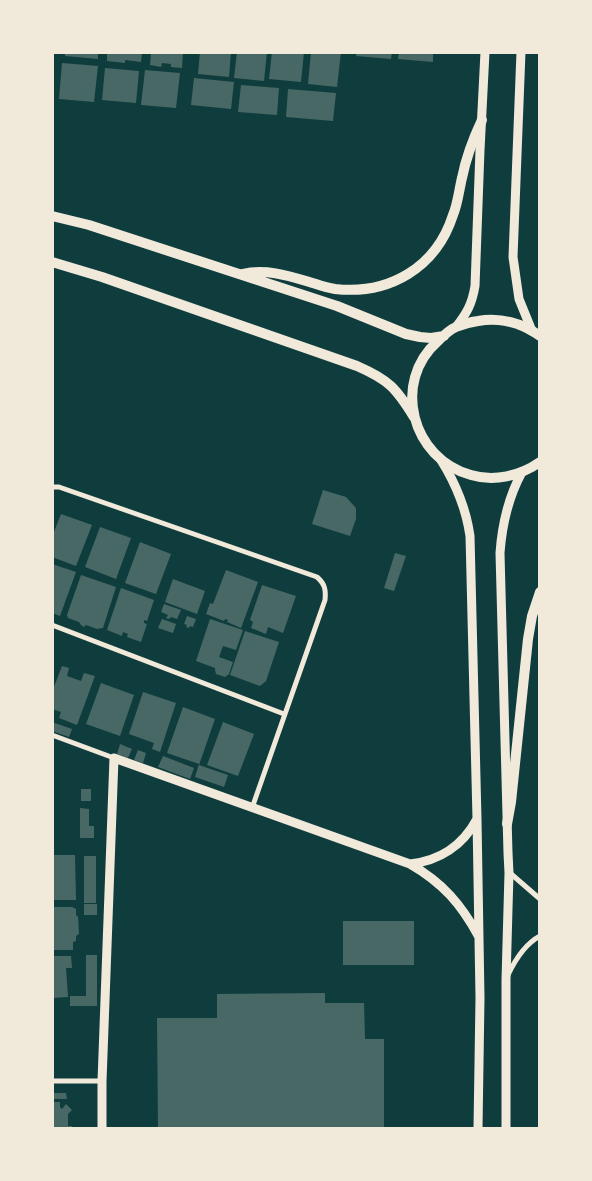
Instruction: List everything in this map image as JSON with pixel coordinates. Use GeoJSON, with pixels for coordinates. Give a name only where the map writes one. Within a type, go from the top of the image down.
{"type":"FeatureCollection","features":[{"type":"Feature","properties":{"kind":"main road"},"geometry":{"type":"LineString","coordinates":[[240,274],[254,271],[267,272],[333,288],[358,290],[386,285],[408,274],[432,253],[447,231],[457,202],[461,180],[474,135],[482,120]]}},
{"type":"Feature","properties":{"kind":"main road"},"geometry":{"type":"LineString","coordinates":[[52,216],[90,225],[338,306],[406,334],[431,338],[444,336]]}},
{"type":"Feature","properties":{"kind":"main road"},"geometry":{"type":"LineString","coordinates":[[52,262],[102,277],[357,366],[380,377],[393,387],[414,417]]}},
{"type":"Feature","properties":{"kind":"main road"},"geometry":{"type":"LineString","coordinates":[[536,334],[516,324],[498,320],[481,320],[456,327],[434,344],[419,366],[412,391],[412,404],[414,417],[421,436],[433,452],[448,465],[465,474],[484,478],[504,477],[537,465]]}},
{"type":"Feature","properties":{"kind":"main road"},"geometry":{"type":"LineString","coordinates":[[507,824],[528,639],[532,616],[540,592]]}},
{"type":"Feature","properties":{"kind":"street"},"geometry":{"type":"LineString","coordinates":[[456,327],[467,312],[472,301],[475,286],[485,52]]}},
{"type":"Feature","properties":{"kind":"street"},"geometry":{"type":"LineString","coordinates":[[521,52],[513,257],[519,299],[536,334]]}},
{"type":"Feature","properties":{"kind":"street"},"geometry":{"type":"LineString","coordinates":[[440,459],[459,493],[467,516],[470,536],[480,998],[478,1128]]}},
{"type":"Feature","properties":{"kind":"street"},"geometry":{"type":"LineString","coordinates":[[506,1128],[506,980],[509,873],[500,553],[502,536],[514,486],[522,472]]}},
{"type":"Feature","properties":{"kind":"street"},"geometry":{"type":"LineString","coordinates":[[52,487],[59,487],[317,577],[322,582],[326,589],[325,600],[252,808]]}},
{"type":"Feature","properties":{"kind":"street"},"geometry":{"type":"LineString","coordinates":[[52,625],[284,714]]}},
{"type":"Feature","properties":{"kind":"street"},"geometry":{"type":"LineString","coordinates":[[52,735],[410,864],[446,889],[464,911],[479,937]]}},
{"type":"Feature","properties":{"kind":"street"},"geometry":{"type":"LineString","coordinates":[[102,1128],[102,1081],[114,758]]}},
{"type":"Feature","properties":{"kind":"street"},"geometry":{"type":"LineString","coordinates":[[410,864],[432,860],[452,849],[467,835],[477,818]]}},
{"type":"Feature","properties":{"kind":"street"},"geometry":{"type":"LineString","coordinates":[[509,873],[540,899]]}},
{"type":"Feature","properties":{"kind":"street"},"geometry":{"type":"LineString","coordinates":[[506,980],[516,959],[530,942],[540,936]]}},
{"type":"Feature","properties":{"kind":"street"},"geometry":{"type":"LineString","coordinates":[[52,1081],[102,1081]]}},
{"type":"Feature","properties":{"kind":"building"},"geometry":{"type":"Polygon","coordinates":[[[65,52],[98,52],[98,59],[65,56],[65,52]]]}},
{"type":"Feature","properties":{"kind":"building"},"geometry":{"type":"Polygon","coordinates":[[[107,52],[142,52],[141,62],[125,60],[125,63],[107,61],[107,52]]]}},
{"type":"Feature","properties":{"kind":"building"},"geometry":{"type":"Polygon","coordinates":[[[151,52],[183,52],[182,68],[171,67],[171,64],[162,63],[161,67],[150,65],[151,52]]]}},
{"type":"Feature","properties":{"kind":"building"},"geometry":{"type":"Polygon","coordinates":[[[200,52],[231,52],[229,77],[198,74],[200,52]]]}},
{"type":"Feature","properties":{"kind":"building"},"geometry":{"type":"Polygon","coordinates":[[[237,52],[267,52],[264,81],[234,78],[237,52]]]}},
{"type":"Feature","properties":{"kind":"building"},"geometry":{"type":"Polygon","coordinates":[[[272,52],[304,52],[301,82],[269,79],[272,52]]]}},
{"type":"Feature","properties":{"kind":"building"},"geometry":{"type":"Polygon","coordinates":[[[311,52],[341,52],[337,87],[308,84],[311,52]]]}},
{"type":"Feature","properties":{"kind":"building"},"geometry":{"type":"Polygon","coordinates":[[[357,52],[392,52],[391,59],[356,56],[357,52]]]}},
{"type":"Feature","properties":{"kind":"building"},"geometry":{"type":"Polygon","coordinates":[[[399,52],[433,52],[433,62],[398,59],[399,52]]]}},
{"type":"Feature","properties":{"kind":"building"},"geometry":{"type":"Polygon","coordinates":[[[62,63],[98,66],[94,102],[59,99],[62,63]]]}},
{"type":"Feature","properties":{"kind":"building"},"geometry":{"type":"Polygon","coordinates":[[[105,68],[139,71],[136,103],[102,100],[105,68]]]}},
{"type":"Feature","properties":{"kind":"building"},"geometry":{"type":"Polygon","coordinates":[[[145,70],[180,73],[176,108],[141,105],[145,70]]]}},
{"type":"Feature","properties":{"kind":"building"},"geometry":{"type":"Polygon","coordinates":[[[194,78],[234,82],[231,109],[191,105],[194,78]]]}},
{"type":"Feature","properties":{"kind":"building"},"geometry":{"type":"Polygon","coordinates":[[[241,85],[279,88],[277,115],[238,112],[241,85]]]}},
{"type":"Feature","properties":{"kind":"building"},"geometry":{"type":"Polygon","coordinates":[[[288,89],[336,93],[333,121],[286,117],[288,89]]]}},
{"type":"Feature","properties":{"kind":"building"},"geometry":{"type":"Polygon","coordinates":[[[323,490],[346,497],[356,508],[356,519],[350,536],[312,524],[323,490]]]}},
{"type":"Feature","properties":{"kind":"building"},"geometry":{"type":"Polygon","coordinates":[[[61,514],[92,525],[76,566],[52,557],[52,537],[61,514]]]}},
{"type":"Feature","properties":{"kind":"building"},"geometry":{"type":"Polygon","coordinates":[[[100,527],[131,538],[116,579],[85,567],[100,527]]]}},
{"type":"Feature","properties":{"kind":"building"},"geometry":{"type":"Polygon","coordinates":[[[140,542],[171,554],[156,594],[125,583],[140,542]]]}},
{"type":"Feature","properties":{"kind":"building"},"geometry":{"type":"Polygon","coordinates":[[[395,553],[406,556],[394,591],[384,588],[395,553]]]}},
{"type":"Feature","properties":{"kind":"building"},"geometry":{"type":"Polygon","coordinates":[[[52,564],[76,572],[60,616],[52,613],[52,564]]]}},
{"type":"Feature","properties":{"kind":"building"},"geometry":{"type":"Polygon","coordinates":[[[226,570],[258,582],[241,628],[227,622],[228,620],[225,619],[224,621],[206,614],[210,603],[213,604],[226,570]]]}},
{"type":"Feature","properties":{"kind":"building"},"geometry":{"type":"Polygon","coordinates":[[[81,575],[116,587],[103,628],[97,629],[86,625],[84,627],[79,622],[68,618],[67,615],[81,575]]]}},
{"type":"Feature","properties":{"kind":"building"},"geometry":{"type":"Polygon","coordinates":[[[173,579],[205,591],[197,614],[165,602],[173,579]]]}},
{"type":"Feature","properties":{"kind":"building"},"geometry":{"type":"Polygon","coordinates":[[[262,585],[296,596],[283,633],[268,627],[266,634],[251,628],[253,622],[250,620],[262,585]]]}},
{"type":"Feature","properties":{"kind":"building"},"geometry":{"type":"Polygon","coordinates":[[[121,588],[154,600],[147,621],[144,620],[144,623],[147,624],[141,642],[127,637],[128,634],[123,632],[122,636],[107,630],[121,588]]]}},
{"type":"Feature","properties":{"kind":"building"},"geometry":{"type":"Polygon","coordinates":[[[164,604],[181,610],[177,619],[166,618],[168,615],[161,612],[164,604]]]}},
{"type":"Feature","properties":{"kind":"building"},"geometry":{"type":"Polygon","coordinates":[[[187,616],[196,619],[193,627],[186,627],[187,625],[184,624],[187,616]]]}},
{"type":"Feature","properties":{"kind":"building"},"geometry":{"type":"Polygon","coordinates":[[[162,619],[176,624],[173,633],[158,628],[162,619]]]}},
{"type":"Feature","properties":{"kind":"building"},"geometry":{"type":"Polygon","coordinates":[[[210,619],[243,630],[236,650],[223,646],[219,657],[233,662],[229,674],[225,677],[216,674],[215,668],[196,661],[210,619]]]}},
{"type":"Feature","properties":{"kind":"building"},"geometry":{"type":"Polygon","coordinates":[[[245,631],[279,642],[266,681],[260,686],[230,675],[245,631]]]}},
{"type":"Feature","properties":{"kind":"building"},"geometry":{"type":"Polygon","coordinates":[[[62,666],[69,668],[67,676],[81,681],[84,673],[95,676],[77,725],[59,718],[61,712],[52,709],[52,692],[62,666]]]}},
{"type":"Feature","properties":{"kind":"building"},"geometry":{"type":"Polygon","coordinates":[[[101,683],[134,695],[120,736],[86,724],[101,683]]]}},
{"type":"Feature","properties":{"kind":"building"},"geometry":{"type":"Polygon","coordinates":[[[143,692],[176,703],[160,752],[152,749],[154,743],[129,734],[143,692]]]}},
{"type":"Feature","properties":{"kind":"building"},"geometry":{"type":"Polygon","coordinates":[[[183,707],[215,719],[199,765],[228,775],[224,787],[195,777],[199,764],[167,753],[183,707]]]}},
{"type":"Feature","properties":{"kind":"building"},"geometry":{"type":"Polygon","coordinates":[[[52,722],[72,729],[69,737],[52,731],[52,722]]]}},
{"type":"Feature","properties":{"kind":"building"},"geometry":{"type":"Polygon","coordinates":[[[223,722],[254,734],[238,776],[207,765],[223,722]]]}},
{"type":"Feature","properties":{"kind":"building"},"geometry":{"type":"Polygon","coordinates":[[[120,744],[132,749],[128,758],[117,754],[120,744]]]}},
{"type":"Feature","properties":{"kind":"building"},"geometry":{"type":"Polygon","coordinates":[[[138,750],[146,753],[143,763],[134,760],[138,750]]]}},
{"type":"Feature","properties":{"kind":"building"},"geometry":{"type":"Polygon","coordinates":[[[163,756],[194,768],[190,779],[158,767],[163,756]]]}},
{"type":"Feature","properties":{"kind":"building"},"geometry":{"type":"Polygon","coordinates":[[[81,789],[91,789],[91,801],[81,801],[81,789]]]}},
{"type":"Feature","properties":{"kind":"building"},"geometry":{"type":"Polygon","coordinates":[[[80,808],[89,809],[89,826],[94,826],[94,838],[80,838],[80,808]]]}},
{"type":"Feature","properties":{"kind":"building"},"geometry":{"type":"Polygon","coordinates":[[[52,855],[75,855],[76,900],[52,900],[52,855]]]}},
{"type":"Feature","properties":{"kind":"building"},"geometry":{"type":"Polygon","coordinates":[[[84,856],[96,856],[96,903],[84,903],[84,856]]]}},
{"type":"Feature","properties":{"kind":"building"},"geometry":{"type":"Polygon","coordinates":[[[84,904],[97,904],[97,915],[84,915],[84,904]]]}},
{"type":"Feature","properties":{"kind":"building"},"geometry":{"type":"Polygon","coordinates":[[[52,907],[72,907],[76,909],[79,934],[76,936],[76,941],[73,942],[73,950],[52,950],[52,907]]]}},
{"type":"Feature","properties":{"kind":"building"},"geometry":{"type":"Polygon","coordinates":[[[343,921],[414,921],[414,965],[343,965],[343,921]]]}},
{"type":"Feature","properties":{"kind":"building"},"geometry":{"type":"Polygon","coordinates":[[[86,955],[97,955],[97,1006],[70,1006],[70,996],[86,996],[86,955]]]}},
{"type":"Feature","properties":{"kind":"building"},"geometry":{"type":"Polygon","coordinates":[[[52,956],[71,956],[72,968],[66,968],[68,997],[52,998],[52,956]]]}},
{"type":"Feature","properties":{"kind":"building"},"geometry":{"type":"Polygon","coordinates":[[[325,993],[325,1003],[364,1003],[365,1039],[384,1039],[384,1128],[158,1128],[157,1018],[217,1018],[217,994],[325,993]]]}},
{"type":"Feature","properties":{"kind":"building"},"geometry":{"type":"Polygon","coordinates":[[[52,1093],[66,1093],[67,1099],[52,1099],[52,1093]]]}},
{"type":"Feature","properties":{"kind":"building"},"geometry":{"type":"Polygon","coordinates":[[[52,1102],[60,1102],[62,1109],[66,1104],[72,1110],[68,1114],[68,1126],[72,1126],[72,1128],[52,1128],[52,1102]]]}}]}
